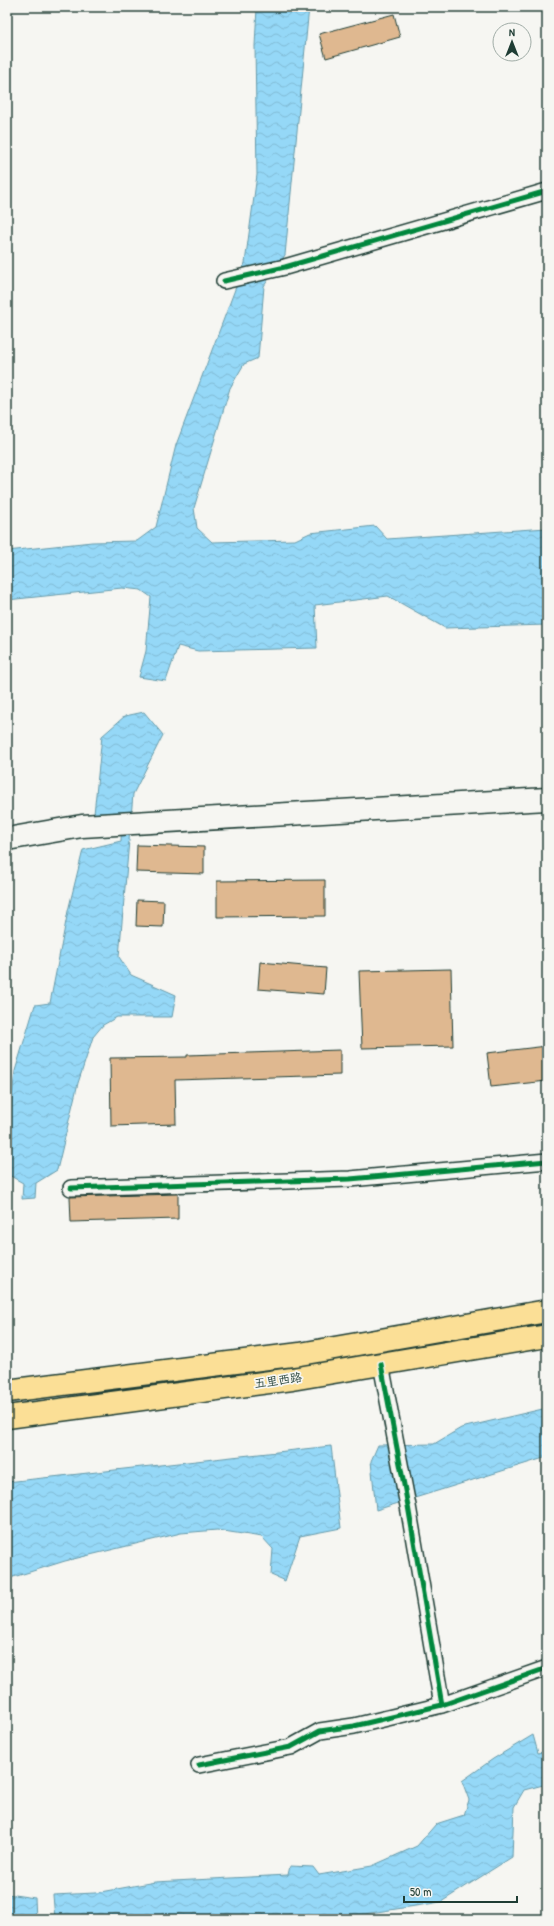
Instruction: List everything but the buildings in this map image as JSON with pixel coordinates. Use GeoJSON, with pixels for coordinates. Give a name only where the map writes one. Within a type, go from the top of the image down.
{"type":"FeatureCollection","features":[{"type":"Feature","properties":{"kind":"main road"},"geometry":{"type":"LineString","coordinates":[[7,839],[82,826],[547,799]]}},
{"type":"Feature","properties":{"kind":"main road","name":"五里西路"},"geometry":{"type":"LineString","coordinates":[[7,1391],[300,1354],[547,1311]]}},
{"type":"Feature","properties":{"kind":"main road","name":"五里西路"},"geometry":{"type":"LineString","coordinates":[[7,1417],[292,1379],[547,1336]]}},
{"type":"Feature","properties":{"kind":"street"},"geometry":{"type":"LineString","coordinates":[[229,280],[285,267],[547,191]]}},
{"type":"Feature","properties":{"kind":"street"},"geometry":{"type":"LineString","coordinates":[[71,1188],[350,1179],[547,1161]]}},
{"type":"Feature","properties":{"kind":"street"},"geometry":{"type":"LineString","coordinates":[[381,1364],[408,1506],[442,1705]]}},
{"type":"Feature","properties":{"kind":"street"},"geometry":{"type":"LineString","coordinates":[[199,1765],[291,1747],[320,1731],[354,1726],[442,1705],[547,1668]]}},
{"type":"Feature","properties":{"kind":"water"},"geometry":{"type":"Polygon","coordinates":[[[257,7],[309,7],[285,255],[264,286],[258,358],[244,364],[230,388],[194,508],[197,528],[212,542],[295,540],[310,533],[375,526],[387,539],[547,528],[547,625],[445,628],[388,596],[315,605],[317,648],[198,651],[178,646],[166,681],[139,677],[146,651],[151,597],[141,590],[122,588],[7,600],[7,551],[92,542],[137,541],[156,527],[176,445],[245,263],[257,175],[255,46],[257,7]]]}},
{"type":"Feature","properties":{"kind":"water"},"geometry":{"type":"Polygon","coordinates":[[[144,712],[163,735],[133,794],[119,957],[131,975],[176,995],[172,1017],[117,1017],[103,1025],[93,1037],[78,1083],[57,1170],[36,1183],[35,1198],[22,1199],[23,1183],[7,1174],[7,1140],[15,1071],[35,1005],[50,1003],[68,911],[83,850],[121,841],[122,813],[94,814],[102,736],[125,716],[144,712]]]}},
{"type":"Feature","properties":{"kind":"water"},"geometry":{"type":"Polygon","coordinates":[[[547,1408],[547,1457],[376,1510],[371,1461],[378,1445],[434,1444],[461,1428],[547,1408]]]}},
{"type":"Feature","properties":{"kind":"water"},"geometry":{"type":"Polygon","coordinates":[[[331,1446],[341,1528],[300,1536],[285,1581],[271,1575],[273,1549],[262,1537],[217,1530],[181,1533],[65,1561],[7,1579],[7,1482],[331,1446]]]}},
{"type":"Feature","properties":{"kind":"water"},"geometry":{"type":"Polygon","coordinates":[[[533,1735],[538,1753],[547,1751],[547,1784],[524,1790],[514,1807],[512,1857],[441,1902],[332,1919],[55,1919],[53,1895],[95,1893],[155,1882],[288,1875],[290,1866],[313,1867],[319,1875],[372,1866],[417,1846],[436,1824],[464,1815],[469,1800],[462,1781],[493,1759],[533,1735]]]}},
{"type":"Feature","properties":{"kind":"water"},"geometry":{"type":"Polygon","coordinates":[[[7,1894],[35,1898],[36,1919],[7,1919],[7,1894]]]}},
{"type":"Feature","properties":{"kind":"cycle path"},"geometry":{"type":"LineString","coordinates":[[224,281],[285,267],[547,191]]}},
{"type":"Feature","properties":{"kind":"cycle path"},"geometry":{"type":"LineString","coordinates":[[71,1188],[350,1179],[547,1161]]}},
{"type":"Feature","properties":{"kind":"cycle path"},"geometry":{"type":"LineString","coordinates":[[381,1364],[408,1506],[442,1705]]}},
{"type":"Feature","properties":{"kind":"cycle path"},"geometry":{"type":"LineString","coordinates":[[199,1765],[291,1747],[320,1731],[354,1726],[442,1705],[547,1668]]}}]}
